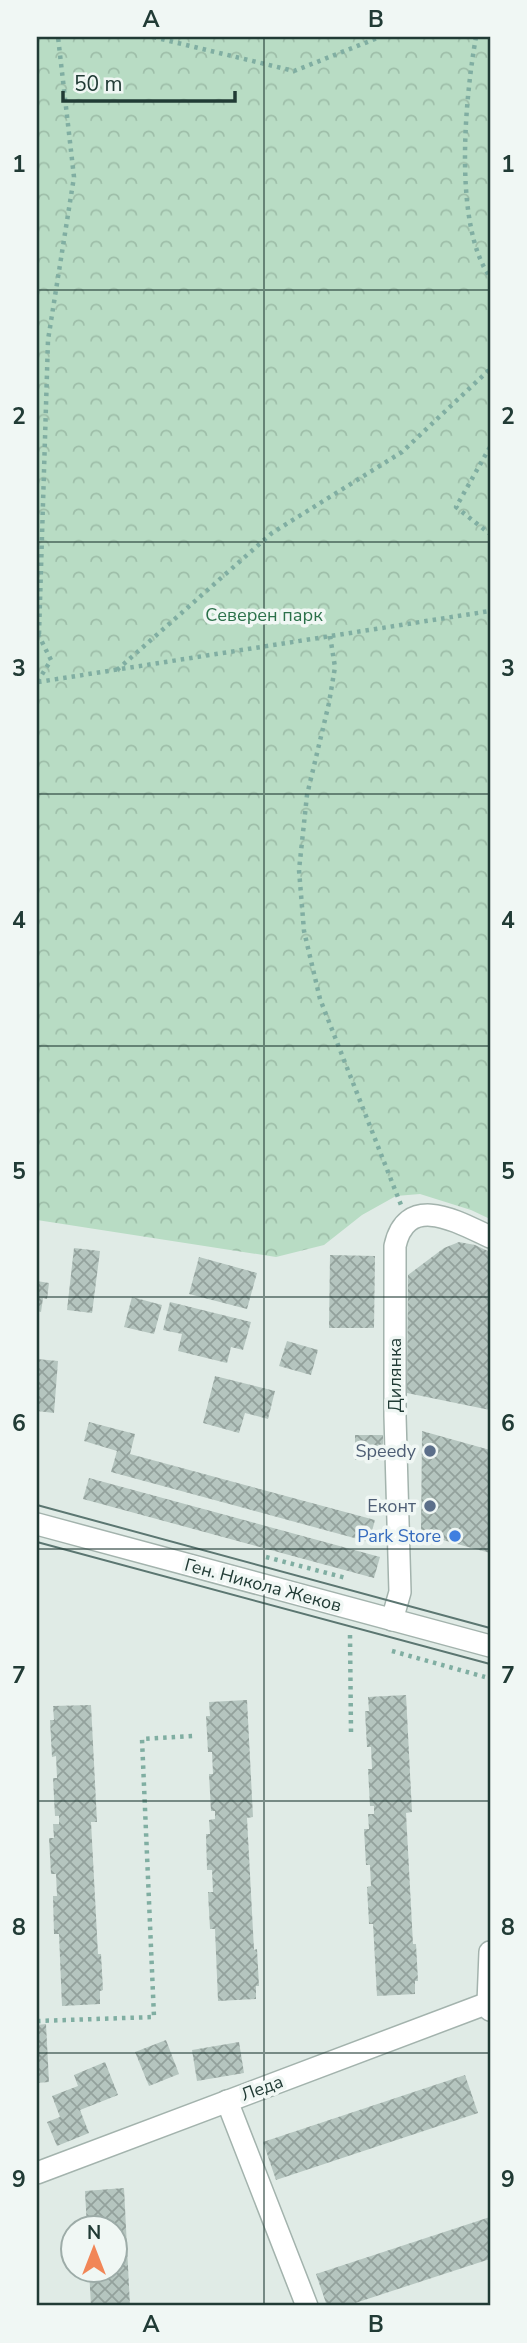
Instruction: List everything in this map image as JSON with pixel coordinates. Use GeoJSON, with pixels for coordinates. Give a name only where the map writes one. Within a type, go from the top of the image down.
{"type":"FeatureCollection","features":[{"type":"Feature","properties":{"kind":"street"},"geometry":{"type":"LineString","coordinates":[[410,1221],[433,1214],[450,1218],[490,1237]]}},
{"type":"Feature","properties":{"kind":"street","name":"Дилянка"},"geometry":{"type":"LineString","coordinates":[[392,1620],[400,1592],[395,1416],[395,1246],[398,1231],[410,1221]]}},
{"type":"Feature","properties":{"kind":"street","name":"Ген. Никола Жеков"},"geometry":{"type":"LineString","coordinates":[[37,1524],[490,1646]]}},
{"type":"Feature","properties":{"kind":"street"},"geometry":{"type":"LineString","coordinates":[[489,2007],[490,1952]]}},
{"type":"Feature","properties":{"kind":"street","name":"Леда"},"geometry":{"type":"LineString","coordinates":[[37,2173],[489,2007]]}},
{"type":"Feature","properties":{"kind":"street"},"geometry":{"type":"LineString","coordinates":[[227,2101],[307,2306]]}},
{"type":"Feature","properties":{"kind":"path"},"geometry":{"type":"LineString","coordinates":[[37,682],[51,660],[38,634],[48,340],[74,177],[58,37]]}},
{"type":"Feature","properties":{"kind":"path"},"geometry":{"type":"LineString","coordinates":[[153,37],[294,71],[380,37]]}},
{"type":"Feature","properties":{"kind":"path"},"geometry":{"type":"LineString","coordinates":[[476,37],[464,136],[470,229],[490,277]]}},
{"type":"Feature","properties":{"kind":"path"},"geometry":{"type":"LineString","coordinates":[[117,670],[272,533],[402,452],[490,369]]}},
{"type":"Feature","properties":{"kind":"path"},"geometry":{"type":"LineString","coordinates":[[490,447],[456,507],[490,534]]}},
{"type":"Feature","properties":{"kind":"path"},"geometry":{"type":"LineString","coordinates":[[37,682],[490,610]]}},
{"type":"Feature","properties":{"kind":"path"},"geometry":{"type":"LineString","coordinates":[[330,636],[335,667],[307,795],[299,870],[304,931],[320,999],[396,1196],[410,1221]]}},
{"type":"Feature","properties":{"kind":"path"},"geometry":{"type":"LineString","coordinates":[[266,1557],[346,1578]]}},
{"type":"Feature","properties":{"kind":"path"},"geometry":{"type":"LineString","coordinates":[[350,1635],[351,1732]]}},
{"type":"Feature","properties":{"kind":"path"},"geometry":{"type":"LineString","coordinates":[[392,1651],[485,1677]]}},
{"type":"Feature","properties":{"kind":"path"},"geometry":{"type":"LineString","coordinates":[[37,2021],[154,2017],[142,1739],[193,1736]]}},
{"type":"Feature","properties":{"kind":"green space","name":"Северен парк"},"geometry":{"type":"Polygon","coordinates":[[[37,37],[490,37],[490,1219],[420,1194],[396,1196],[362,1215],[324,1245],[276,1257],[37,1220],[37,37]]]}},
{"type":"Feature","properties":{"kind":"building"},"geometry":{"type":"Polygon","coordinates":[[[459,1242],[490,1252],[490,1410],[407,1393],[408,1275],[444,1248],[459,1242]]]}},
{"type":"Feature","properties":{"kind":"building"},"geometry":{"type":"Polygon","coordinates":[[[74,1248],[100,1251],[92,1313],[67,1310],[74,1248]]]}},
{"type":"Feature","properties":{"kind":"building"},"geometry":{"type":"Polygon","coordinates":[[[330,1255],[375,1256],[374,1328],[329,1328],[330,1255]]]}},
{"type":"Feature","properties":{"kind":"building"},"geometry":{"type":"Polygon","coordinates":[[[199,1257],[257,1273],[247,1309],[189,1294],[199,1257]]]}},
{"type":"Feature","properties":{"kind":"building"},"geometry":{"type":"Polygon","coordinates":[[[37,1281],[49,1283],[47,1299],[43,1298],[41,1312],[37,1311],[37,1281]]]}},
{"type":"Feature","properties":{"kind":"building"},"geometry":{"type":"Polygon","coordinates":[[[132,1297],[162,1305],[154,1334],[124,1327],[132,1297]]]}},
{"type":"Feature","properties":{"kind":"building"},"geometry":{"type":"Polygon","coordinates":[[[170,1302],[251,1322],[243,1350],[231,1347],[227,1363],[178,1351],[182,1334],[163,1330],[170,1302]]]}},
{"type":"Feature","properties":{"kind":"building"},"geometry":{"type":"Polygon","coordinates":[[[287,1341],[318,1350],[311,1375],[279,1366],[287,1341]]]}},
{"type":"Feature","properties":{"kind":"building"},"geometry":{"type":"Polygon","coordinates":[[[37,1359],[58,1361],[54,1413],[37,1411],[37,1359]]]}},
{"type":"Feature","properties":{"kind":"building"},"geometry":{"type":"Polygon","coordinates":[[[215,1376],[275,1391],[268,1419],[245,1413],[239,1433],[203,1423],[215,1376]]]}},
{"type":"Feature","properties":{"kind":"building"},"geometry":{"type":"Polygon","coordinates":[[[89,1422],[135,1434],[130,1454],[375,1520],[369,1542],[111,1472],[117,1451],[84,1441],[89,1422]]]}},
{"type":"Feature","properties":{"kind":"building"},"geometry":{"type":"Polygon","coordinates":[[[422,1431],[490,1450],[490,1553],[421,1534],[422,1431]]]}},
{"type":"Feature","properties":{"kind":"building"},"geometry":{"type":"Polygon","coordinates":[[[355,1435],[383,1435],[383,1460],[355,1460],[355,1435]]]}},
{"type":"Feature","properties":{"kind":"building"},"geometry":{"type":"Polygon","coordinates":[[[89,1478],[380,1557],[374,1578],[83,1499],[89,1478]]]}},
{"type":"Feature","properties":{"kind":"building"},"geometry":{"type":"Polygon","coordinates":[[[406,1695],[412,1812],[406,1813],[413,1944],[416,1944],[418,1981],[415,1981],[415,1994],[377,1996],[373,1924],[369,1924],[367,1887],[371,1886],[370,1865],[366,1865],[364,1829],[369,1829],[368,1814],[374,1814],[374,1806],[370,1806],[368,1769],[372,1769],[371,1747],[367,1747],[365,1711],[369,1711],[368,1697],[406,1695]]]}},
{"type":"Feature","properties":{"kind":"building"},"geometry":{"type":"Polygon","coordinates":[[[247,1700],[253,1817],[247,1818],[254,1950],[257,1949],[259,1986],[256,1986],[256,1999],[218,2001],[215,1929],[210,1929],[208,1892],[213,1892],[212,1870],[207,1870],[206,1834],[210,1834],[209,1820],[215,1819],[215,1811],[211,1811],[209,1774],[213,1774],[212,1752],[208,1752],[206,1716],[210,1716],[209,1702],[247,1700]]]}},
{"type":"Feature","properties":{"kind":"building"},"geometry":{"type":"Polygon","coordinates":[[[91,1705],[97,1822],[91,1822],[98,1954],[101,1954],[103,1990],[100,1991],[100,2004],[62,2006],[59,1934],[54,1934],[53,1896],[57,1896],[56,1874],[51,1874],[49,1838],[54,1838],[53,1824],[59,1824],[59,1816],[55,1816],[53,1778],[57,1778],[56,1756],[52,1757],[50,1720],[54,1720],[53,1706],[91,1705]]]}},
{"type":"Feature","properties":{"kind":"building"},"geometry":{"type":"Polygon","coordinates":[[[46,2024],[49,2082],[37,2083],[37,2025],[46,2024]]]}},
{"type":"Feature","properties":{"kind":"building"},"geometry":{"type":"Polygon","coordinates":[[[166,2040],[179,2074],[149,2086],[135,2052],[166,2040]]]}},
{"type":"Feature","properties":{"kind":"building"},"geometry":{"type":"Polygon","coordinates":[[[239,2042],[244,2073],[197,2081],[192,2050],[239,2042]]]}},
{"type":"Feature","properties":{"kind":"building"},"geometry":{"type":"Polygon","coordinates":[[[105,2062],[118,2095],[80,2110],[89,2133],[57,2146],[47,2122],[60,2117],[52,2096],[78,2086],[74,2075],[105,2062]]]}},
{"type":"Feature","properties":{"kind":"building"},"geometry":{"type":"Polygon","coordinates":[[[465,2075],[478,2113],[276,2180],[263,2142],[465,2075]]]}},
{"type":"Feature","properties":{"kind":"building"},"geometry":{"type":"Polygon","coordinates":[[[124,2188],[125,2214],[86,2214],[85,2191],[124,2188]]]}},
{"type":"Feature","properties":{"kind":"building"},"geometry":{"type":"Polygon","coordinates":[[[490,2217],[490,2259],[346,2306],[327,2306],[316,2274],[490,2217]]]}},
{"type":"Feature","properties":{"kind":"building"},"geometry":{"type":"Polygon","coordinates":[[[90,2284],[129,2284],[130,2306],[91,2306],[90,2284]]]}},
{"type":"Feature","properties":{"kind":"tram line"},"geometry":{"type":"LineString","coordinates":[[37,1505],[490,1628]]}},
{"type":"Feature","properties":{"kind":"tram line"},"geometry":{"type":"LineString","coordinates":[[37,1542],[490,1664]]}},
{"type":"Feature","properties":{"kind":"place","name":"Speedy"},"geometry":{"type":"Point","coordinates":[430,1451]}},
{"type":"Feature","properties":{"kind":"place","name":"Еконт"},"geometry":{"type":"Point","coordinates":[430,1506]}},
{"type":"Feature","properties":{"kind":"place","name":"Park Store"},"geometry":{"type":"Point","coordinates":[455,1536]}}]}
